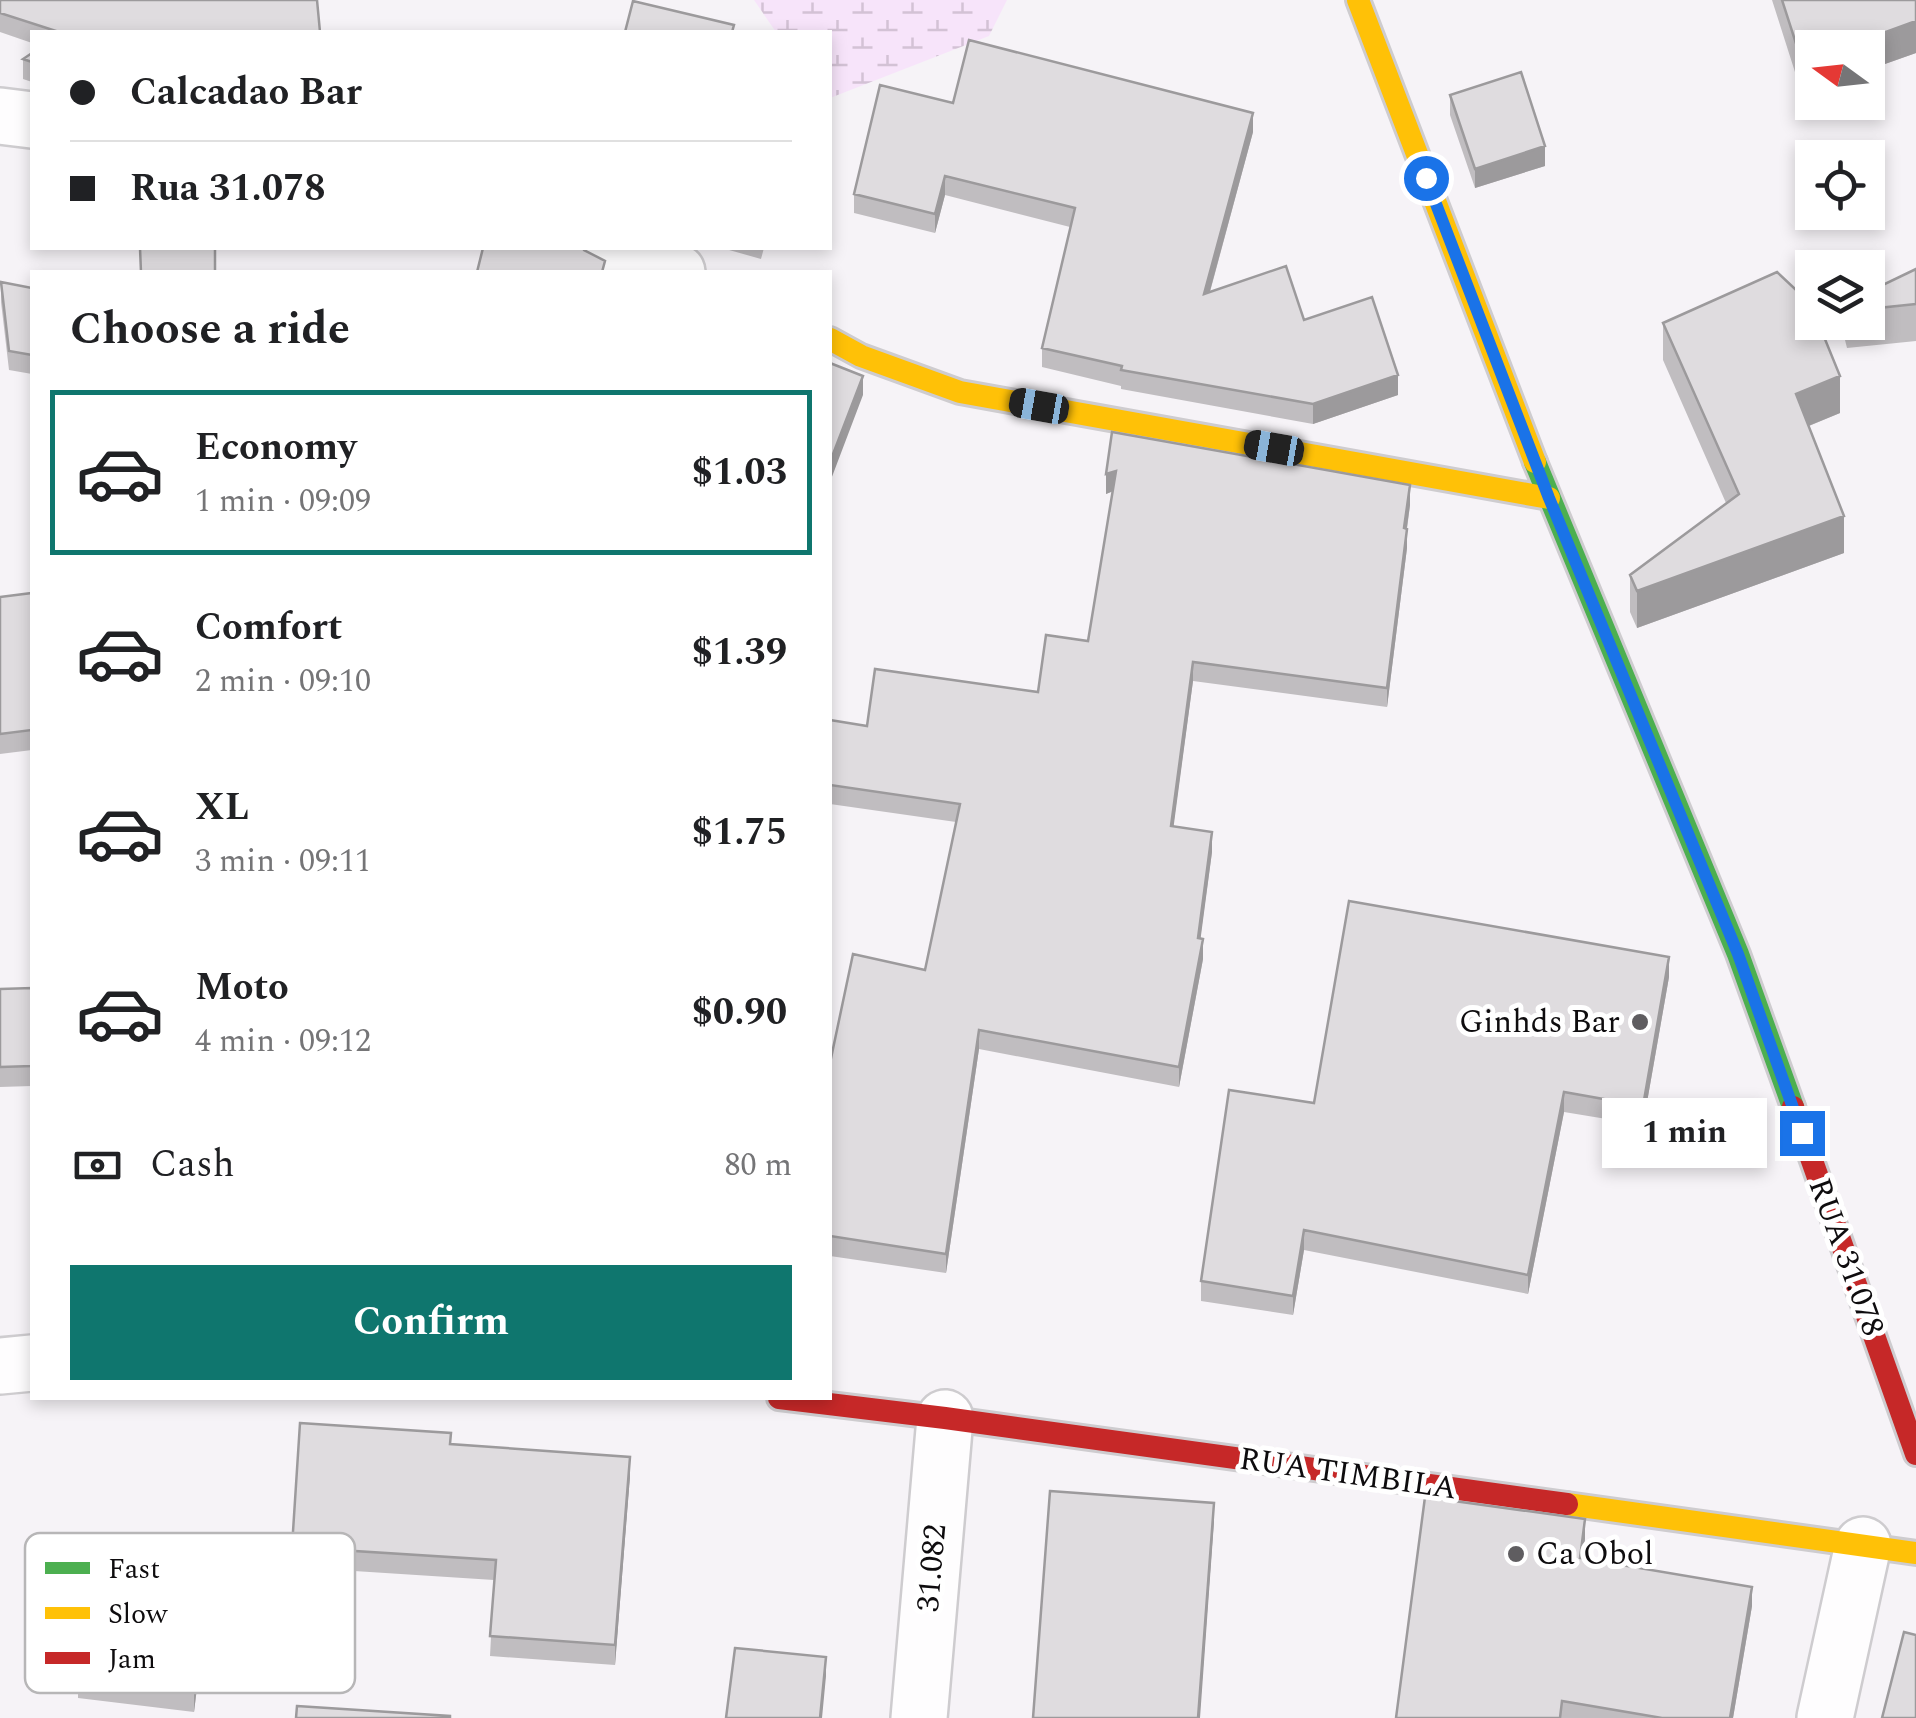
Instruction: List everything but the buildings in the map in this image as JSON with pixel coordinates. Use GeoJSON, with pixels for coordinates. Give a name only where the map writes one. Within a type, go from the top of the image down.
{"type":"FeatureCollection","features":[{"type":"Feature","properties":{"kind":"street","name":"RUA 31.078"},"geometry":{"type":"LineString","coordinates":[[1358,0],[1549,498],[1738,954],[1916,1454]]}},
{"type":"Feature","properties":{"kind":"street"},"geometry":{"type":"LineString","coordinates":[[0,116],[30,120]]}},
{"type":"Feature","properties":{"kind":"street"},"geometry":{"type":"LineString","coordinates":[[614,250],[671,270]]}},
{"type":"Feature","properties":{"kind":"street"},"geometry":{"type":"LineString","coordinates":[[832,340],[861,356],[960,392],[1549,498]]}},
{"type":"Feature","properties":{"kind":"street","name":"RUA TIMBILA"},"geometry":{"type":"LineString","coordinates":[[796,1400],[1890,1549]]}},
{"type":"Feature","properties":{"kind":"street","name":"31.082"},"geometry":{"type":"LineString","coordinates":[[919,1718],[945,1418]]}},
{"type":"Feature","properties":{"kind":"street"},"geometry":{"type":"LineString","coordinates":[[1824,1718],[1890,1549]]}},
{"type":"Feature","properties":{"kind":"green space"},"geometry":{"type":"Polygon","coordinates":[[[754,0],[1007,0],[989,36],[832,97],[832,30],[775,30],[754,0]]]}},
{"type":"Feature","properties":{"kind":"traffic: fast"},"geometry":{"type":"LineString","coordinates":[[1535,462],[1738,954],[1793,1107]]}},
{"type":"Feature","properties":{"kind":"traffic: slow"},"geometry":{"type":"LineString","coordinates":[[1358,0],[1535,462]]}},
{"type":"Feature","properties":{"kind":"traffic: slow"},"geometry":{"type":"LineString","coordinates":[[832,340],[861,356],[960,392],[1549,498]]}},
{"type":"Feature","properties":{"kind":"traffic: slow"},"geometry":{"type":"LineString","coordinates":[[1567,1504],[1916,1553]]}},
{"type":"Feature","properties":{"kind":"traffic: jam"},"geometry":{"type":"LineString","coordinates":[[1793,1107],[1916,1454]]}},
{"type":"Feature","properties":{"kind":"traffic: jam"},"geometry":{"type":"LineString","coordinates":[[796,1400],[1567,1504]]}},
{"type":"Feature","properties":{"kind":"place","name":"Ginhds Bar"},"geometry":{"type":"Point","coordinates":[1640,1022]}},
{"type":"Feature","properties":{"kind":"place","name":"Ca Obol"},"geometry":{"type":"Point","coordinates":[1516,1554]}},
{"type":"Feature","properties":{"kind":"route"},"geometry":{"type":"LineString","coordinates":[[1426,178],[1549,498],[1738,954],[1802,1133]]}}]}
